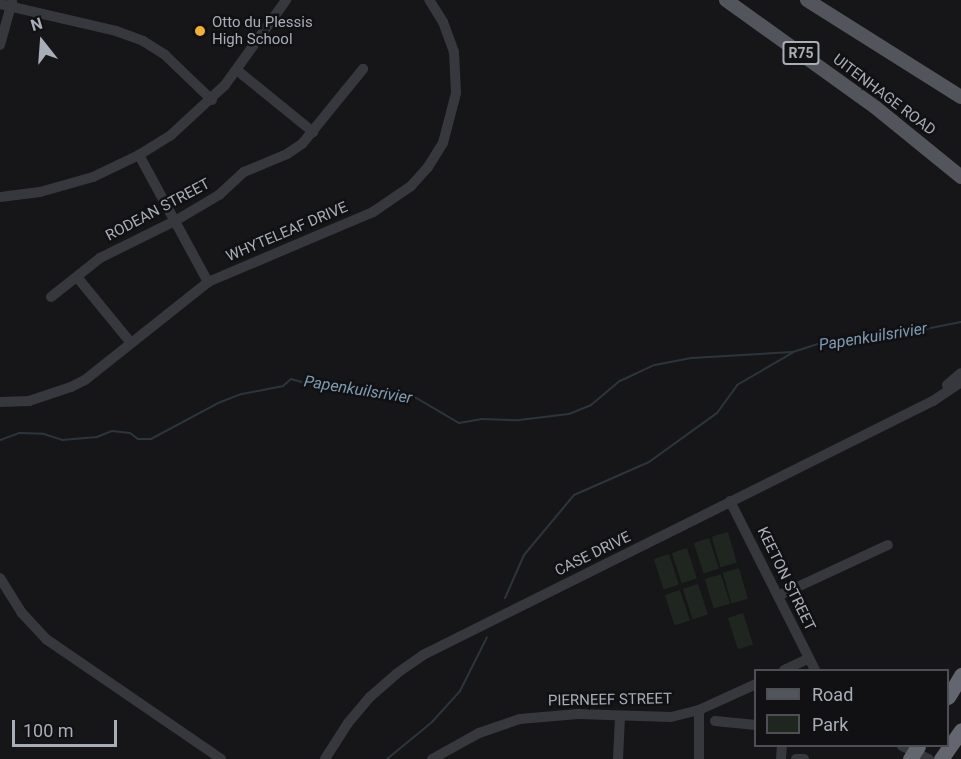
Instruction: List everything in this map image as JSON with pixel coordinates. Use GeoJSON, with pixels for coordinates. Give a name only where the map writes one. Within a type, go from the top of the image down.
{"type":"FeatureCollection","features":[{"type":"Feature","properties":{"kind":"highway"},"geometry":{"type":"LineString","coordinates":[[949,695],[961,675]]}},
{"type":"Feature","properties":{"kind":"highway"},"geometry":{"type":"LineString","coordinates":[[949,703],[961,686]]}},
{"type":"Feature","properties":{"kind":"highway"},"geometry":{"type":"LineString","coordinates":[[949,739],[961,719]]}},
{"type":"Feature","properties":{"kind":"highway"},"geometry":{"type":"LineString","coordinates":[[949,743],[961,730]]}},
{"type":"Feature","properties":{"kind":"main road","name":"UITENHAGE ROAD"},"geometry":{"type":"LineString","coordinates":[[726,0],[887,116],[961,177]]}},
{"type":"Feature","properties":{"kind":"main road"},"geometry":{"type":"LineString","coordinates":[[807,0],[961,98]]}},
{"type":"Feature","properties":{"kind":"street"},"geometry":{"type":"LineString","coordinates":[[0,197],[40,192],[76,182],[139,155],[176,132],[212,100],[238,71],[286,0]]}},
{"type":"Feature","properties":{"kind":"street","name":"WHYTELEAF DRIVE"},"geometry":{"type":"LineString","coordinates":[[0,402],[36,400],[71,387],[208,282],[373,212],[396,198],[421,176],[446,135],[456,93],[454,52],[443,22],[429,0]]}},
{"type":"Feature","properties":{"kind":"street"},"geometry":{"type":"LineString","coordinates":[[0,45],[7,4],[116,31],[143,41],[165,55],[212,100]]}},
{"type":"Feature","properties":{"kind":"street","name":"RODEAN STREET"},"geometry":{"type":"LineString","coordinates":[[51,297],[100,258],[214,199],[241,174],[295,150],[313,132],[363,69]]}},
{"type":"Feature","properties":{"kind":"street"},"geometry":{"type":"LineString","coordinates":[[238,71],[313,132]]}},
{"type":"Feature","properties":{"kind":"street"},"geometry":{"type":"LineString","coordinates":[[139,155],[208,282]]}},
{"type":"Feature","properties":{"kind":"street"},"geometry":{"type":"LineString","coordinates":[[77,277],[131,343]]}},
{"type":"Feature","properties":{"kind":"street","name":"CASE DRIVE"},"geometry":{"type":"LineString","coordinates":[[905,415],[961,373]]}},
{"type":"Feature","properties":{"kind":"street","name":"CASE DRIVE"},"geometry":{"type":"LineString","coordinates":[[326,759],[348,723],[370,697],[396,674],[423,655],[905,415],[961,382]]}},
{"type":"Feature","properties":{"kind":"street","name":"KEETON STREET"},"geometry":{"type":"LineString","coordinates":[[730,501],[814,669]]}},
{"type":"Feature","properties":{"kind":"street"},"geometry":{"type":"LineString","coordinates":[[778,596],[888,545]]}},
{"type":"Feature","properties":{"kind":"street"},"geometry":{"type":"LineString","coordinates":[[0,578],[21,612],[46,639],[221,759]]}},
{"type":"Feature","properties":{"kind":"street"},"geometry":{"type":"LineString","coordinates":[[786,669],[808,659]]}},
{"type":"Feature","properties":{"kind":"street","name":"PIERNEEF STREET"},"geometry":{"type":"LineString","coordinates":[[432,759],[479,733],[520,719],[557,715],[665,718],[699,710],[754,685]]}},
{"type":"Feature","properties":{"kind":"street"},"geometry":{"type":"LineString","coordinates":[[699,710],[699,759]]}},
{"type":"Feature","properties":{"kind":"street"},"geometry":{"type":"LineString","coordinates":[[618,759],[620,717]]}},
{"type":"Feature","properties":{"kind":"street"},"geometry":{"type":"LineString","coordinates":[[715,721],[754,725]]}},
{"type":"Feature","properties":{"kind":"street"},"geometry":{"type":"LineString","coordinates":[[904,747],[928,759]]}},
{"type":"Feature","properties":{"kind":"street"},"geometry":{"type":"LineString","coordinates":[[796,759],[804,759]]}},
{"type":"Feature","properties":{"kind":"green space"},"geometry":{"type":"Polygon","coordinates":[[[728,532],[737,563],[720,567],[712,537],[728,532]]]}},
{"type":"Feature","properties":{"kind":"green space"},"geometry":{"type":"Polygon","coordinates":[[[709,538],[719,568],[704,573],[694,543],[709,538]]]}},
{"type":"Feature","properties":{"kind":"green space"},"geometry":{"type":"Polygon","coordinates":[[[687,548],[697,578],[682,583],[672,553],[687,548]]]}},
{"type":"Feature","properties":{"kind":"green space"},"geometry":{"type":"Polygon","coordinates":[[[669,554],[679,584],[664,589],[654,559],[669,554]]]}},
{"type":"Feature","properties":{"kind":"green space"},"geometry":{"type":"Polygon","coordinates":[[[739,568],[748,599],[731,603],[723,573],[739,568]]]}},
{"type":"Feature","properties":{"kind":"green space"},"geometry":{"type":"Polygon","coordinates":[[[721,574],[730,604],[714,609],[705,579],[721,574]]]}},
{"type":"Feature","properties":{"kind":"green space"},"geometry":{"type":"Polygon","coordinates":[[[698,584],[708,614],[693,619],[683,589],[698,584]]]}},
{"type":"Feature","properties":{"kind":"green space"},"geometry":{"type":"Polygon","coordinates":[[[680,590],[690,620],[675,625],[665,595],[680,590]]]}},
{"type":"Feature","properties":{"kind":"green space"},"geometry":{"type":"Polygon","coordinates":[[[743,613],[753,644],[738,649],[728,618],[743,613]]]}},
{"type":"Feature","properties":{"kind":"waterway","name":"Papenkuilsrivier"},"geometry":{"type":"LineString","coordinates":[[0,440],[19,433],[44,434],[62,440],[97,437],[112,431],[130,433],[138,439],[151,439],[218,403],[242,394],[283,386],[291,379],[322,388],[331,383],[342,389],[357,388],[413,396],[459,423],[481,419],[519,420],[569,414],[591,405],[620,381],[655,365],[692,358],[793,352],[827,341],[896,335],[961,322]]}},
{"type":"Feature","properties":{"kind":"waterway"},"geometry":{"type":"LineString","coordinates":[[505,598],[524,555],[574,495],[649,462],[717,413],[737,385],[792,353]]}},
{"type":"Feature","properties":{"kind":"waterway"},"geometry":{"type":"LineString","coordinates":[[387,759],[432,722],[460,691],[487,637]]}},
{"type":"Feature","properties":{"kind":"place","name":"Otto du Plessis High School"},"geometry":{"type":"Point","coordinates":[200,31]}}]}
